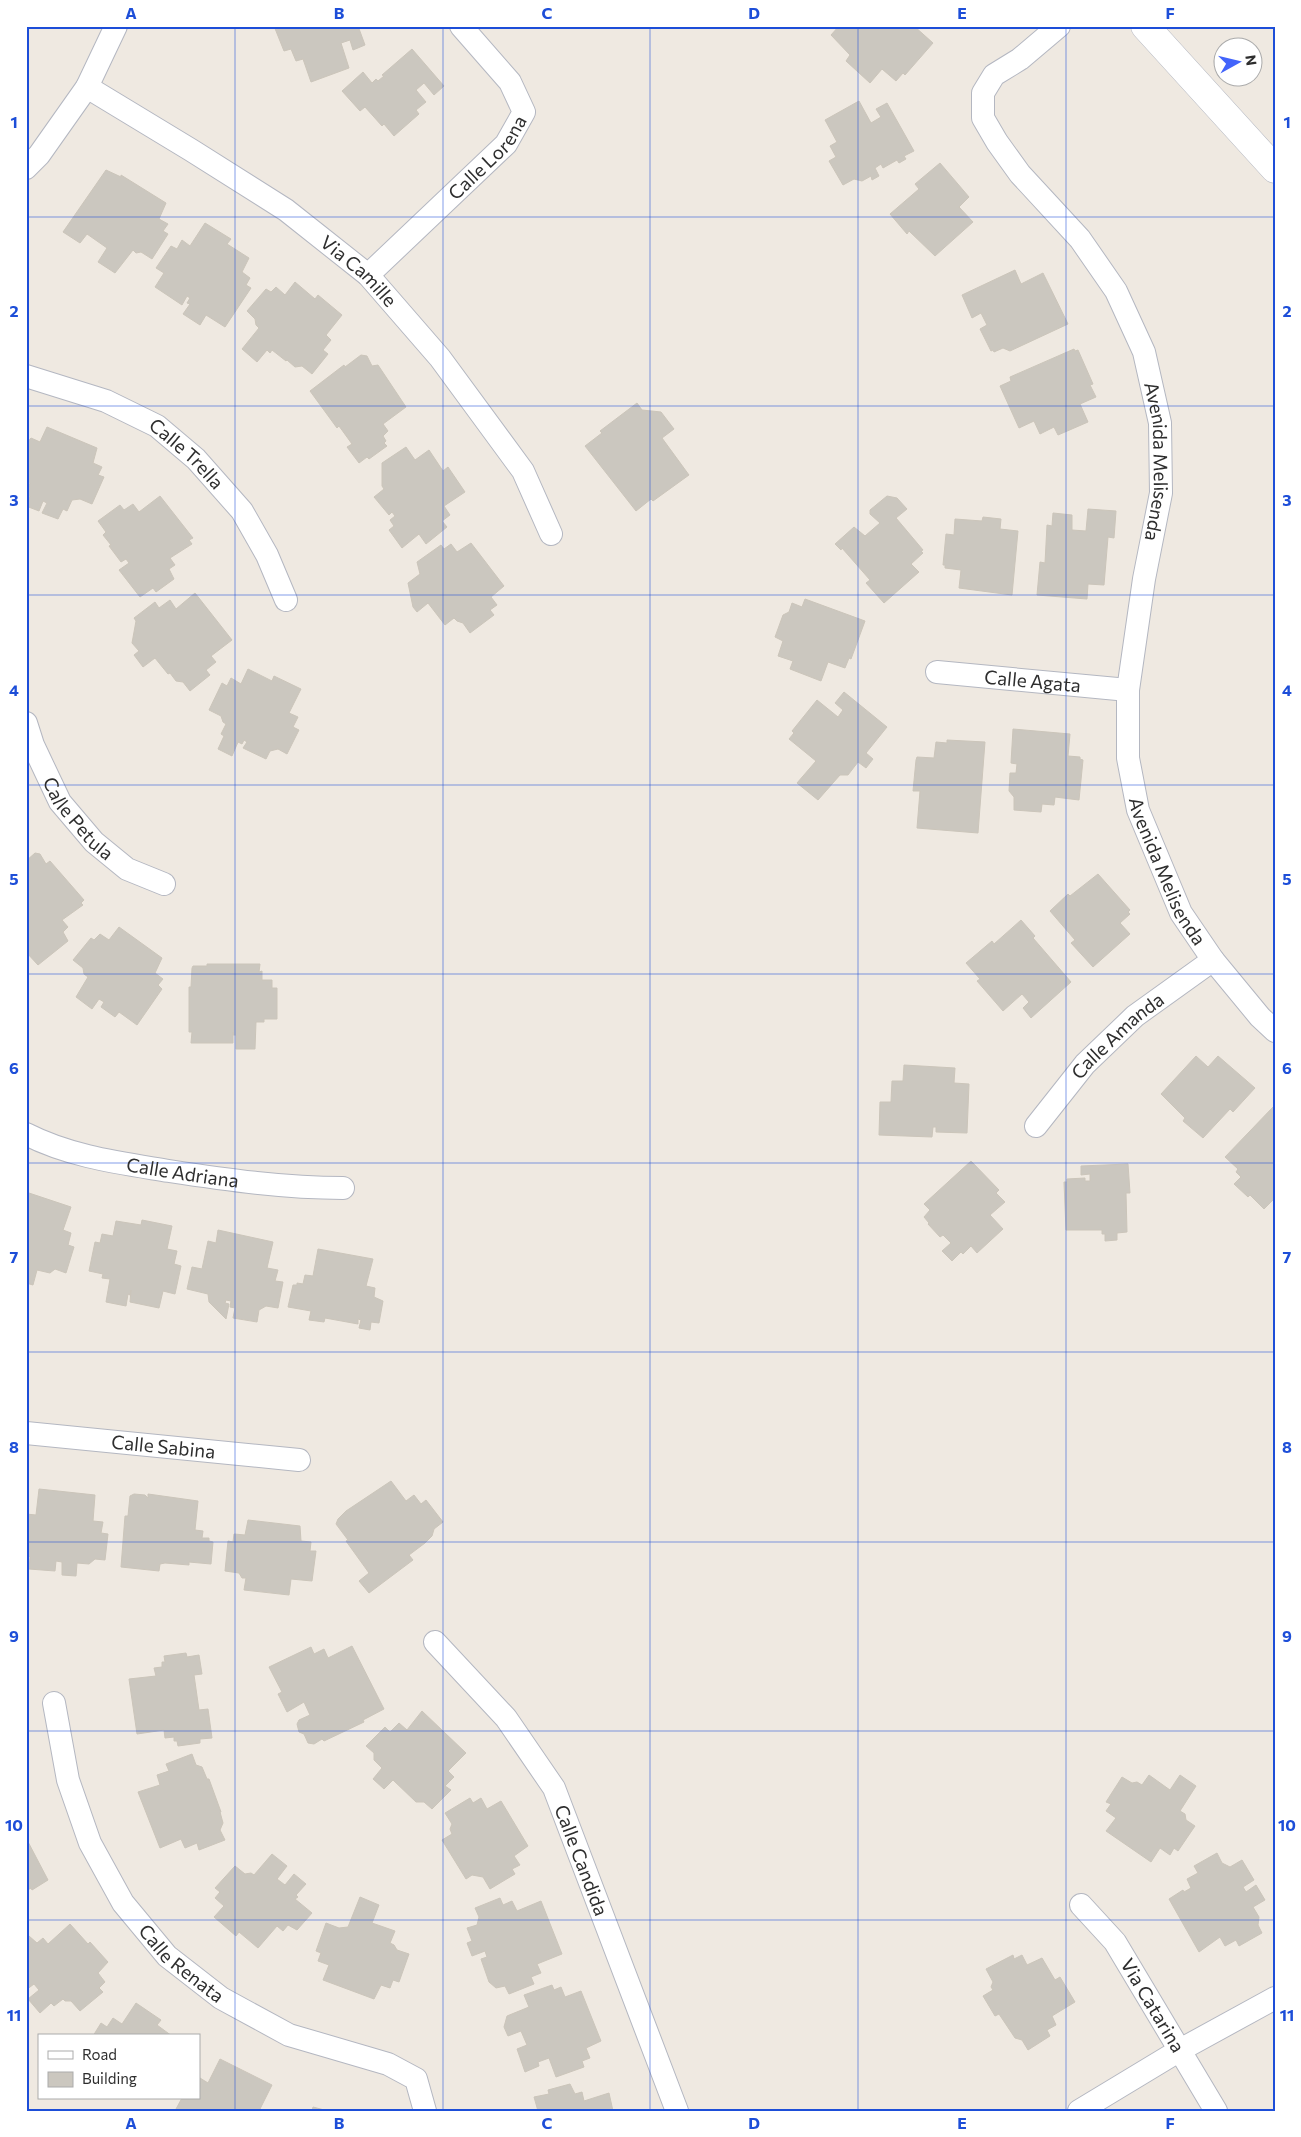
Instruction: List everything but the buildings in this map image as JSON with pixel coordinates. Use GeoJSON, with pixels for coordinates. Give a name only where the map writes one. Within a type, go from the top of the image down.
{"type":"FeatureCollection","features":[{"type":"Feature","properties":{"kind":"street"},"geometry":{"type":"LineString","coordinates":[[26,168],[39,155],[87,87],[116,26]]}},
{"type":"Feature","properties":{"kind":"street","name":"Calle Lorena"},"geometry":{"type":"LineString","coordinates":[[368,275],[506,144],[524,112],[510,82],[461,26]]}},
{"type":"Feature","properties":{"kind":"street","name":"Avenida Melisenda"},"geometry":{"type":"LineString","coordinates":[[1059,26],[1020,59],[994,75],[983,93],[983,118],[997,142],[1020,174],[1080,239],[1096,262],[1116,292],[1144,352],[1160,423],[1161,493],[1144,579],[1128,690],[1128,758],[1138,810],[1181,913],[1213,960],[1260,1017],[1275,1031]]}},
{"type":"Feature","properties":{"kind":"street"},"geometry":{"type":"LineString","coordinates":[[1146,26],[1275,169]]}},
{"type":"Feature","properties":{"kind":"street","name":"Via Camille"},"geometry":{"type":"LineString","coordinates":[[87,87],[286,210],[368,275],[440,358],[523,471],[551,534]]}},
{"type":"Feature","properties":{"kind":"street","name":"Calle Trella"},"geometry":{"type":"LineString","coordinates":[[26,376],[106,402],[157,426],[196,459],[242,511],[267,555],[286,600]]}},
{"type":"Feature","properties":{"kind":"street","name":"Calle Agata"},"geometry":{"type":"LineString","coordinates":[[937,672],[1128,690]]}},
{"type":"Feature","properties":{"kind":"street","name":"Calle Petula"},"geometry":{"type":"LineString","coordinates":[[26,723],[33,745],[60,802],[94,842],[126,869],[164,884]]}},
{"type":"Feature","properties":{"kind":"street","name":"Calle Amanda"},"geometry":{"type":"LineString","coordinates":[[1036,1126],[1085,1064],[1135,1016],[1213,960]]}},
{"type":"Feature","properties":{"kind":"street","name":"Calle Adriana"},"geometry":{"type":"LineString","coordinates":[[26,1134],[44,1144],[104,1161],[234,1181],[299,1188],[344,1188]]}},
{"type":"Feature","properties":{"kind":"street","name":"Calle Sabina"},"geometry":{"type":"LineString","coordinates":[[26,1433],[299,1460]]}},
{"type":"Feature","properties":{"kind":"street","name":"Calle Candida"},"geometry":{"type":"LineString","coordinates":[[435,1642],[506,1718],[554,1788],[676,2111]]}},
{"type":"Feature","properties":{"kind":"street","name":"Calle Renata"},"geometry":{"type":"LineString","coordinates":[[54,1703],[68,1780],[90,1843],[122,1903],[167,1956],[221,1998],[288,2035],[388,2064],[416,2079],[424,2111]]}},
{"type":"Feature","properties":{"kind":"street","name":"Via Catarina"},"geometry":{"type":"LineString","coordinates":[[1081,1905],[1115,1942],[1216,2111]]}},
{"type":"Feature","properties":{"kind":"street"},"geometry":{"type":"LineString","coordinates":[[1078,2111],[1180,2050],[1275,1998]]}}]}
